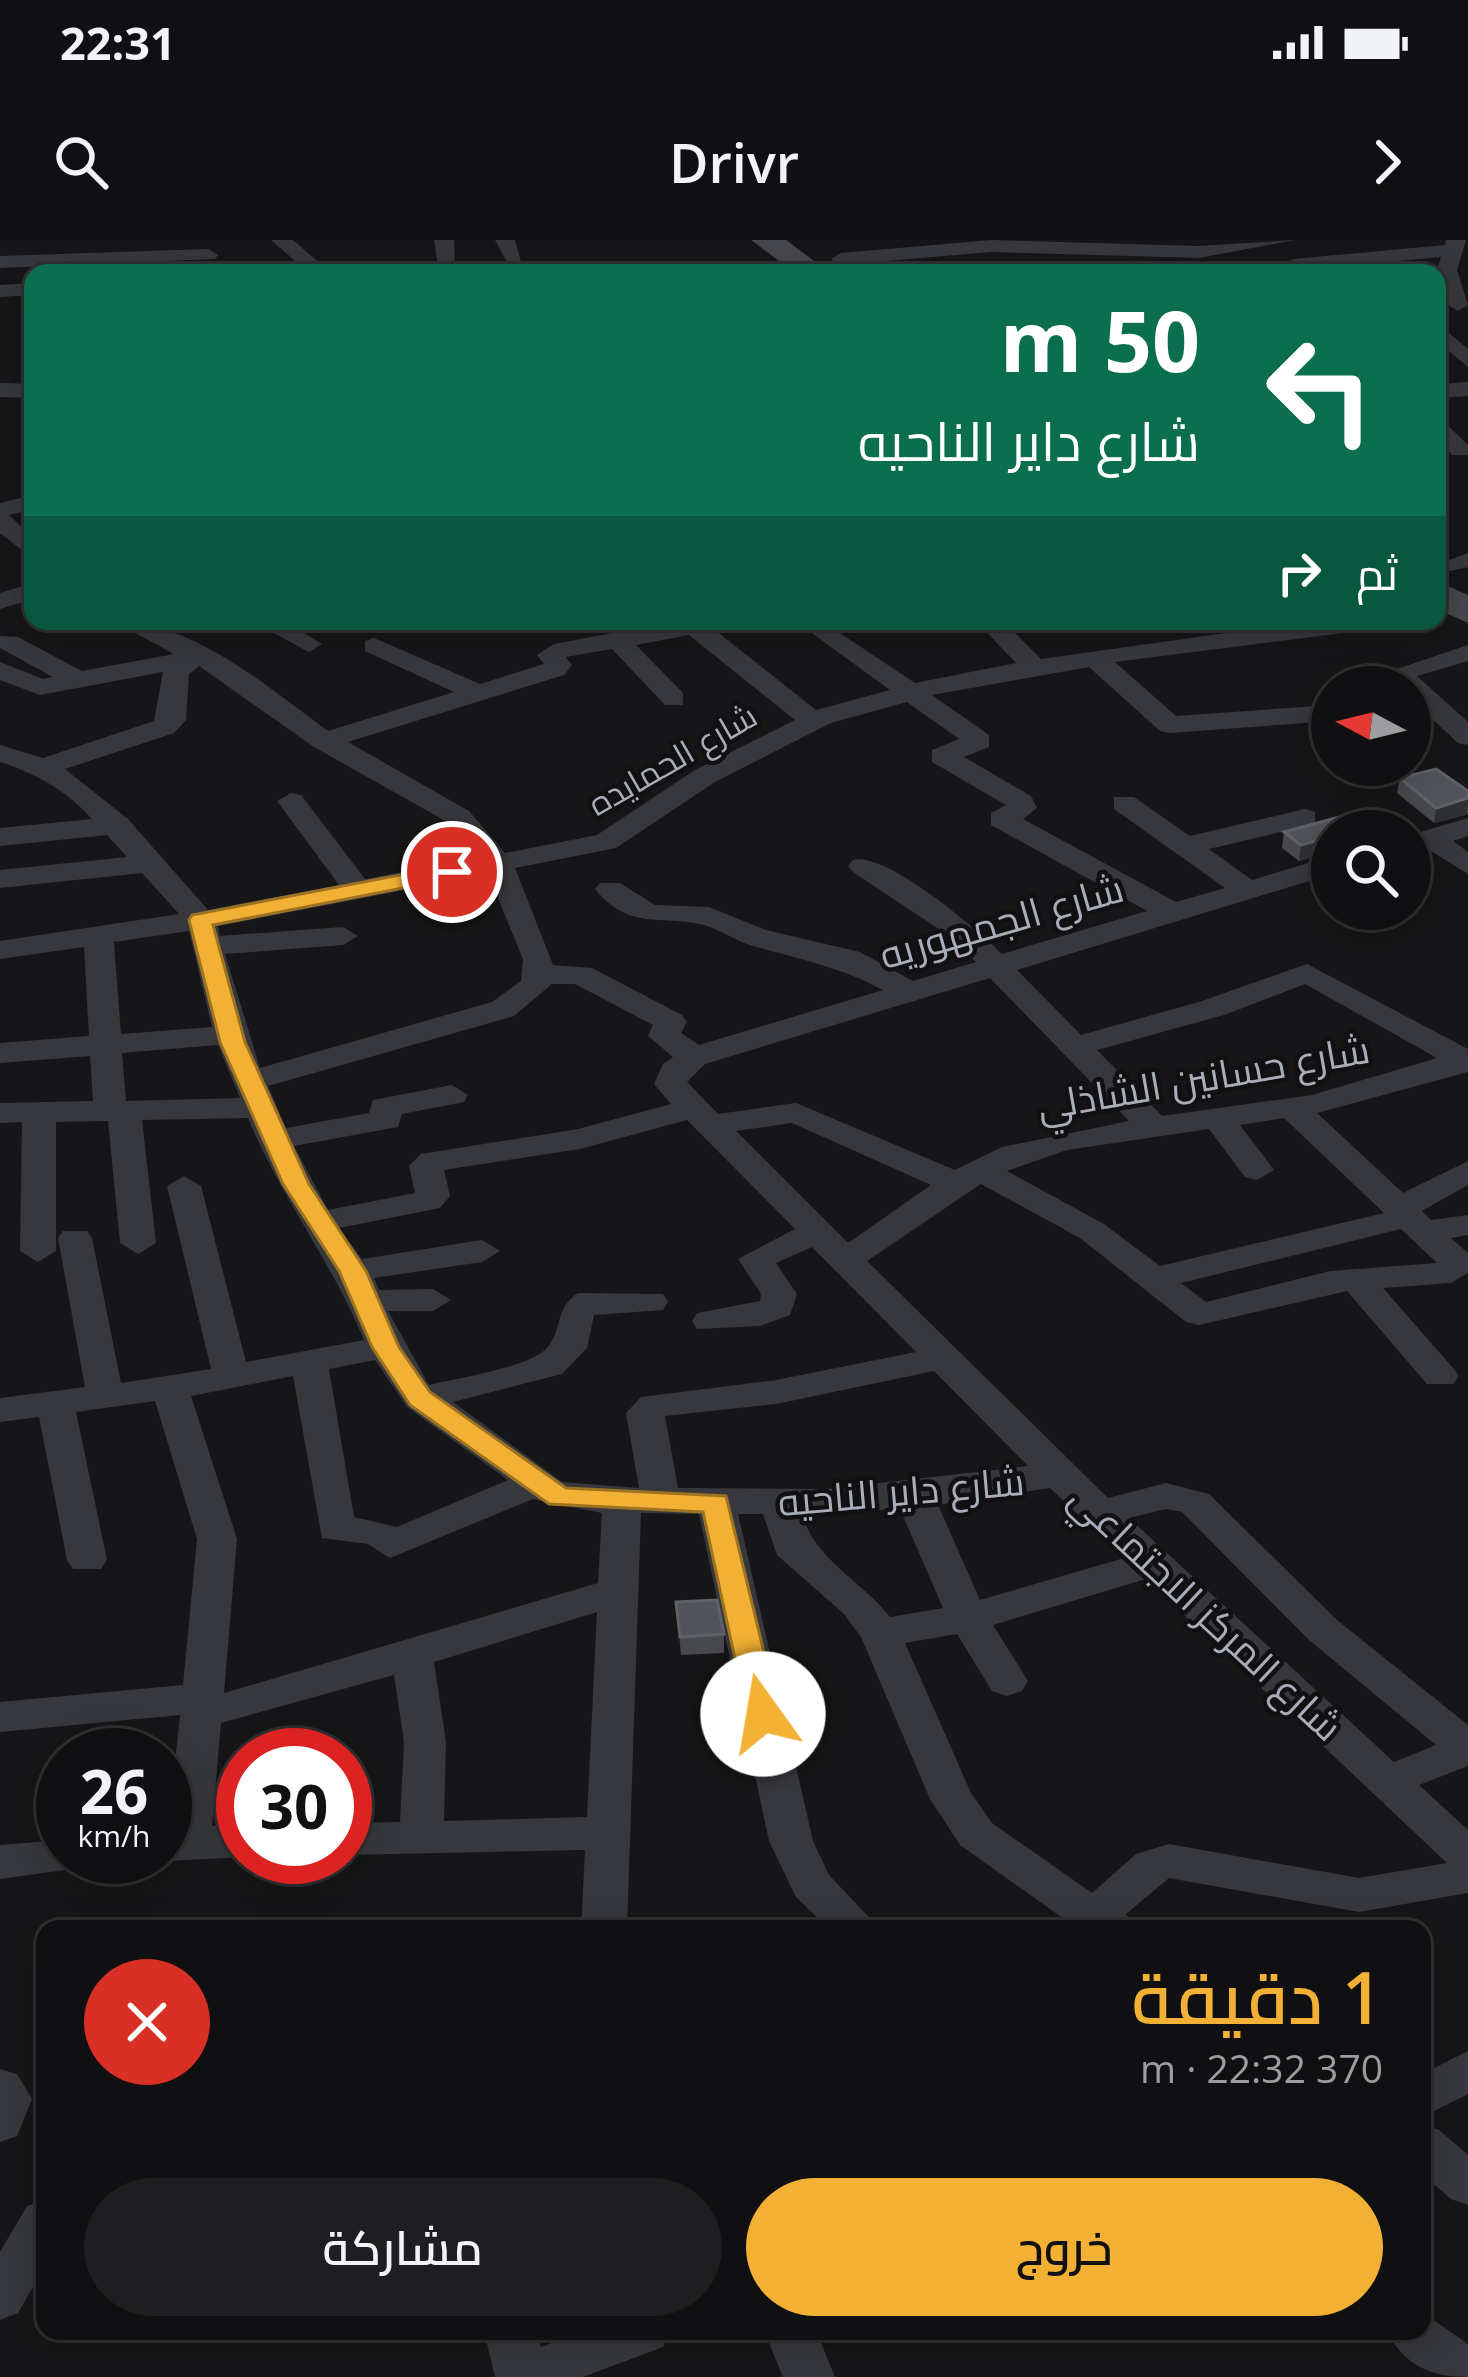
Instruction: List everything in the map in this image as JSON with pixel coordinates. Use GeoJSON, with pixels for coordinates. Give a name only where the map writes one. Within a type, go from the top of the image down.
{"type":"FeatureCollection","features":[{"type":"Feature","properties":{"kind":"main road"},"geometry":{"type":"LineString","coordinates":[[766,240],[827,262]]}},
{"type":"Feature","properties":{"kind":"street"},"geometry":{"type":"LineString","coordinates":[[281,240],[310,264]]}},
{"type":"Feature","properties":{"kind":"street"},"geometry":{"type":"LineString","coordinates":[[1117,264],[1163,246],[1199,252],[1285,240]]}},
{"type":"Feature","properties":{"kind":"street"},"geometry":{"type":"LineString","coordinates":[[794,264],[944,244],[1031,246],[1110,264]]}},
{"type":"Feature","properties":{"kind":"street"},"geometry":{"type":"LineString","coordinates":[[1015,264],[1040,261],[1031,246]]}},
{"type":"Feature","properties":{"kind":"street"},"geometry":{"type":"LineString","coordinates":[[1239,247],[1257,264]]}},
{"type":"Feature","properties":{"kind":"street"},"geometry":{"type":"LineString","coordinates":[[1199,252],[1210,264]]}},
{"type":"Feature","properties":{"kind":"street"},"geometry":{"type":"LineString","coordinates":[[0,262],[209,256]]}},
{"type":"Feature","properties":{"kind":"street"},"geometry":{"type":"LineString","coordinates":[[1451,263],[1454,306]]}},
{"type":"Feature","properties":{"kind":"street"},"geometry":{"type":"LineString","coordinates":[[1451,335],[1468,361]]}},
{"type":"Feature","properties":{"kind":"street"},"geometry":{"type":"LineString","coordinates":[[0,520],[24,543]]}},
{"type":"Feature","properties":{"kind":"street"},"geometry":{"type":"LineString","coordinates":[[142,630],[225,669],[324,741],[459,818],[498,863],[541,974]]}},
{"type":"Feature","properties":{"kind":"street"},"geometry":{"type":"LineString","coordinates":[[281,630],[309,644]]}},
{"type":"Feature","properties":{"kind":"street"},"geometry":{"type":"LineString","coordinates":[[324,741],[558,668],[550,655],[554,652],[663,630]]}},
{"type":"Feature","properties":{"kind":"street"},"geometry":{"type":"LineString","coordinates":[[698,630],[813,721]]}},
{"type":"Feature","properties":{"kind":"street"},"geometry":{"type":"LineString","coordinates":[[823,630],[980,742],[942,756],[1022,805],[1001,819],[1174,913]]}},
{"type":"Feature","properties":{"kind":"street"},"geometry":{"type":"LineString","coordinates":[[998,630],[1033,666]]}},
{"type":"Feature","properties":{"kind":"street","name":"شارع الحمايده"},"geometry":{"type":"LineString","coordinates":[[0,950],[98,935],[204,933],[358,890],[620,837],[680,791],[813,721],[907,692],[1214,630]]}},
{"type":"Feature","properties":{"kind":"street"},"geometry":{"type":"LineString","coordinates":[[619,640],[646,675],[674,699]]}},
{"type":"Feature","properties":{"kind":"street"},"geometry":{"type":"LineString","coordinates":[[9,642],[79,680]]}},
{"type":"Feature","properties":{"kind":"street"},"geometry":{"type":"LineString","coordinates":[[374,646],[478,693]]}},
{"type":"Feature","properties":{"kind":"street"},"geometry":{"type":"LineString","coordinates":[[1420,666],[1468,653]]}},
{"type":"Feature","properties":{"kind":"street"},"geometry":{"type":"LineString","coordinates":[[1094,657],[1170,725],[1311,714]]}},
{"type":"Feature","properties":{"kind":"street"},"geometry":{"type":"LineString","coordinates":[[0,670],[35,688],[194,658]]}},
{"type":"Feature","properties":{"kind":"street"},"geometry":{"type":"LineString","coordinates":[[43,767],[164,727],[172,720],[176,671],[194,658]]}},
{"type":"Feature","properties":{"kind":"street"},"geometry":{"type":"LineString","coordinates":[[1431,712],[1468,737]]}},
{"type":"Feature","properties":{"kind":"street","name":"شارع داير الناحيه"},"geometry":{"type":"LineString","coordinates":[[0,753],[43,767],[85,794],[152,863],[204,933],[230,1035],[261,1110],[317,1222],[361,1286],[386,1347],[420,1399],[536,1483],[570,1500],[779,1503],[914,1496],[1058,1474]]}},
{"type":"Feature","properties":{"kind":"street"},"geometry":{"type":"LineString","coordinates":[[291,802],[358,890]]}},
{"type":"Feature","properties":{"kind":"street"},"geometry":{"type":"LineString","coordinates":[[1124,803],[1246,890]]}},
{"type":"Feature","properties":{"kind":"street"},"geometry":{"type":"LineString","coordinates":[[1184,846],[1305,818]]}},
{"type":"Feature","properties":{"kind":"street"},"geometry":{"type":"LineString","coordinates":[[0,837],[118,825]]}},
{"type":"Feature","properties":{"kind":"street"},"geometry":{"type":"LineString","coordinates":[[1431,838],[1468,827]]}},
{"type":"Feature","properties":{"kind":"street"},"geometry":{"type":"LineString","coordinates":[[1431,846],[1468,865]]}},
{"type":"Feature","properties":{"kind":"street"},"geometry":{"type":"LineString","coordinates":[[0,879],[152,863]]}},
{"type":"Feature","properties":{"kind":"street"},"geometry":{"type":"LineString","coordinates":[[862,866],[955,926],[1154,1127]]}},
{"type":"Feature","properties":{"kind":"street","name":"شارع الجمهوريه"},"geometry":{"type":"LineString","coordinates":[[694,1057],[1311,871]]}},
{"type":"Feature","properties":{"kind":"street"},"geometry":{"type":"LineString","coordinates":[[610,889],[648,914],[710,916],[756,937],[849,959],[908,991]]}},
{"type":"Feature","properties":{"kind":"street"},"geometry":{"type":"LineString","coordinates":[[204,933],[343,936]]}},
{"type":"Feature","properties":{"kind":"street"},"geometry":{"type":"LineString","coordinates":[[98,935],[106,1045],[138,1243]]}},
{"type":"Feature","properties":{"kind":"street"},"geometry":{"type":"LineString","coordinates":[[1072,1047],[1199,1012],[1306,973],[1467,1060]]}},
{"type":"Feature","properties":{"kind":"street"},"geometry":{"type":"LineString","coordinates":[[261,1110],[369,1050],[502,1009],[525,995],[541,974]]}},
{"type":"Feature","properties":{"kind":"street"},"geometry":{"type":"LineString","coordinates":[[541,974],[580,975],[670,1022],[664,1036],[694,1057],[674,1071],[670,1084],[699,1117]]}},
{"type":"Feature","properties":{"kind":"street"},"geometry":{"type":"LineString","coordinates":[[0,1053],[230,1035]]}},
{"type":"Feature","properties":{"kind":"street"},"geometry":{"type":"LineString","coordinates":[[0,1113],[261,1110],[386,1120],[369,1050]]}},
{"type":"Feature","properties":{"kind":"street","name":"شارع حسانين الشاذلي"},"geometry":{"type":"LineString","coordinates":[[843,1262],[967,1176],[1041,1145],[1291,1107],[1394,1085],[1467,1060]]}},
{"type":"Feature","properties":{"kind":"street"},"geometry":{"type":"LineString","coordinates":[[385,1107],[452,1095]]}},
{"type":"Feature","properties":{"kind":"street"},"geometry":{"type":"LineString","coordinates":[[317,1222],[428,1201],[433,1196],[426,1166],[434,1160],[699,1117],[796,1113],[967,1176],[1092,1232],[1198,1314],[1355,1279],[1455,1270],[1456,1261],[1291,1107]]}},
{"type":"Feature","properties":{"kind":"street"},"geometry":{"type":"LineString","coordinates":[[38,1251],[39,1112]]}},
{"type":"Feature","properties":{"kind":"street","name":"شارع المركز الاجتماعي"},"geometry":{"type":"LineString","coordinates":[[699,1117],[1058,1474],[1468,1856]]}},
{"type":"Feature","properties":{"kind":"street"},"geometry":{"type":"LineString","coordinates":[[1217,1118],[1257,1170]]}},
{"type":"Feature","properties":{"kind":"street"},"geometry":{"type":"LineString","coordinates":[[1411,1219],[1468,1171]]}},
{"type":"Feature","properties":{"kind":"street"},"geometry":{"type":"LineString","coordinates":[[184,1186],[231,1376]]}},
{"type":"Feature","properties":{"kind":"street"},"geometry":{"type":"LineString","coordinates":[[1156,1278],[1411,1219],[1468,1225]]}},
{"type":"Feature","properties":{"kind":"street"},"geometry":{"type":"LineString","coordinates":[[710,1321],[760,1315],[777,1307],[779,1294],[755,1259],[815,1233]]}},
{"type":"Feature","properties":{"kind":"street"},"geometry":{"type":"LineString","coordinates":[[75,1238],[105,1396]]}},
{"type":"Feature","properties":{"kind":"street"},"geometry":{"type":"LineString","coordinates":[[361,1286],[482,1251]]}},
{"type":"Feature","properties":{"kind":"street"},"geometry":{"type":"LineString","coordinates":[[1355,1279],[1440,1376]]}},
{"type":"Feature","properties":{"kind":"street"},"geometry":{"type":"LineString","coordinates":[[361,1286],[433,1300]]}},
{"type":"Feature","properties":{"kind":"street"},"geometry":{"type":"LineString","coordinates":[[420,1399],[549,1366],[569,1348],[577,1310],[591,1301],[650,1302]]}},
{"type":"Feature","properties":{"kind":"street"},"geometry":{"type":"LineString","coordinates":[[0,1410],[170,1388],[386,1347]]}},
{"type":"Feature","properties":{"kind":"street"},"geometry":{"type":"LineString","coordinates":[[604,1920],[618,1591],[641,1501],[644,1413],[653,1405],[776,1392],[940,1358]]}},
{"type":"Feature","properties":{"kind":"street"},"geometry":{"type":"LineString","coordinates":[[309,1361],[336,1529],[379,1532],[390,1545],[536,1483]]}},
{"type":"Feature","properties":{"kind":"street"},"geometry":{"type":"LineString","coordinates":[[170,1388],[217,1539],[192,1753]]}},
{"type":"Feature","properties":{"kind":"street"},"geometry":{"type":"LineString","coordinates":[[55,1403],[87,1560]]}},
{"type":"Feature","properties":{"kind":"street"},"geometry":{"type":"LineString","coordinates":[[914,1496],[968,1618],[1007,1681]]}},
{"type":"Feature","properties":{"kind":"street"},"geometry":{"type":"LineString","coordinates":[[1100,1513],[1166,1496],[1196,1504],[1323,1630],[1468,1748],[1390,1780]]}},
{"type":"Feature","properties":{"kind":"street"},"geometry":{"type":"LineString","coordinates":[[716,1502],[791,1841],[812,1885],[848,1920]]}},
{"type":"Feature","properties":{"kind":"street"},"geometry":{"type":"LineString","coordinates":[[779,1503],[791,1546],[858,1604],[880,1633],[952,1799],[976,1834],[1012,1864],[1099,1920]]}},
{"type":"Feature","properties":{"kind":"street"},"geometry":{"type":"LineString","coordinates":[[880,1633],[968,1618],[1154,1563]]}},
{"type":"Feature","properties":{"kind":"street"},"geometry":{"type":"LineString","coordinates":[[0,1717],[200,1705],[412,1654],[618,1591]]}},
{"type":"Feature","properties":{"kind":"street"},"geometry":{"type":"LineString","coordinates":[[412,1654],[425,1742],[422,1837]]}},
{"type":"Feature","properties":{"kind":"street"},"geometry":{"type":"LineString","coordinates":[[372,1838],[609,1833]]}},
{"type":"Feature","properties":{"kind":"street"},"geometry":{"type":"LineString","coordinates":[[0,1862],[36,1859]]}},
{"type":"Feature","properties":{"kind":"street"},"geometry":{"type":"LineString","coordinates":[[1107,1920],[1152,1866],[1169,1861],[1359,1895],[1468,1876]]}},
{"type":"Feature","properties":{"kind":"street"},"geometry":{"type":"LineString","coordinates":[[1431,2093],[1468,2070]]}},
{"type":"Feature","properties":{"kind":"street"},"geometry":{"type":"LineString","coordinates":[[1431,2152],[1468,2185]]}},
{"type":"Feature","properties":{"kind":"street"},"geometry":{"type":"LineString","coordinates":[[0,2298],[36,2236]]}},
{"type":"Feature","properties":{"kind":"street"},"geometry":{"type":"LineString","coordinates":[[512,2340],[522,2377],[588,2342]]}},
{"type":"Feature","properties":{"kind":"street"},"geometry":{"type":"LineString","coordinates":[[794,2340],[809,2377]]}},
{"type":"Feature","properties":{"kind":"street"},"geometry":{"type":"LineString","coordinates":[[1424,2340],[1468,2375]]}},
{"type":"Feature","properties":{"kind":"building"},"geometry":{"type":"Polygon","coordinates":[[[1431,770],[1468,791],[1468,798],[1436,808],[1410,786],[1431,786],[1431,770]]]}},
{"type":"Feature","properties":{"kind":"building"},"geometry":{"type":"Polygon","coordinates":[[[1311,825],[1311,842],[1301,845],[1284,832],[1311,825]]]}},
{"type":"Feature","properties":{"kind":"building"},"geometry":{"type":"Polygon","coordinates":[[[717,1600],[724,1634],[680,1637],[676,1602],[717,1600]]]}},
{"type":"Feature","properties":{"kind":"route"},"geometry":{"type":"LineString","coordinates":[[452,872],[200,920],[232,1042],[296,1184],[353,1271],[386,1347],[420,1399],[559,1497],[716,1502],[763,1714]]}}]}
